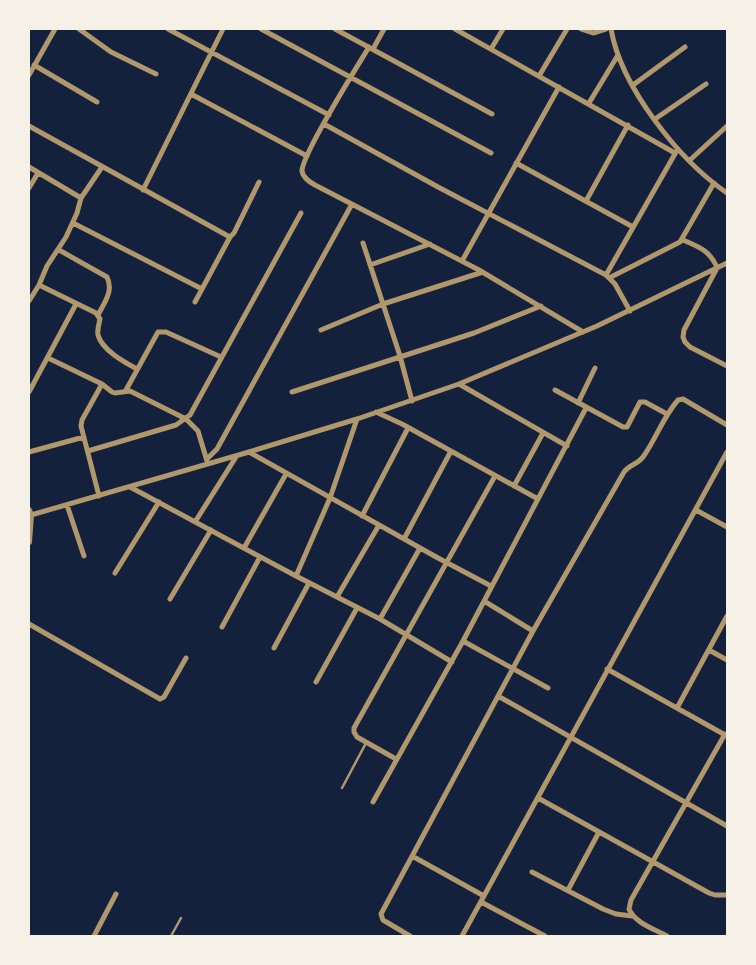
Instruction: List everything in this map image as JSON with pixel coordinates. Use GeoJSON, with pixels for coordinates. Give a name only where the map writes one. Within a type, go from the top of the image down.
{"type":"FeatureCollection","features":[{"type":"Feature","properties":{"kind":"street"},"geometry":{"type":"LineString","coordinates":[[29,75],[56,29]]}},
{"type":"Feature","properties":{"kind":"street"},"geometry":{"type":"LineString","coordinates":[[168,29],[329,115]]}},
{"type":"Feature","properties":{"kind":"street"},"geometry":{"type":"LineString","coordinates":[[143,190],[224,29]]}},
{"type":"Feature","properties":{"kind":"street"},"geometry":{"type":"LineString","coordinates":[[261,29],[491,153]]}},
{"type":"Feature","properties":{"kind":"street"},"geometry":{"type":"LineString","coordinates":[[335,29],[492,114]]}},
{"type":"Feature","properties":{"kind":"street"},"geometry":{"type":"LineString","coordinates":[[384,29],[351,77],[329,115],[307,156],[302,173],[307,180],[484,272],[583,332]]}},
{"type":"Feature","properties":{"kind":"street"},"geometry":{"type":"LineString","coordinates":[[455,29],[677,151],[727,193]]}},
{"type":"Feature","properties":{"kind":"street"},"geometry":{"type":"LineString","coordinates":[[491,49],[503,29]]}},
{"type":"Feature","properties":{"kind":"street"},"geometry":{"type":"LineString","coordinates":[[540,76],[567,29]]}},
{"type":"Feature","properties":{"kind":"street"},"geometry":{"type":"LineString","coordinates":[[581,29],[593,33],[606,29]]}},
{"type":"Feature","properties":{"kind":"street"},"geometry":{"type":"LineString","coordinates":[[611,29],[618,55],[633,85],[677,151]]}},
{"type":"Feature","properties":{"kind":"street"},"geometry":{"type":"LineString","coordinates":[[83,30],[111,52],[156,74]]}},
{"type":"Feature","properties":{"kind":"street"},"geometry":{"type":"LineString","coordinates":[[633,85],[685,47]]}},
{"type":"Feature","properties":{"kind":"street"},"geometry":{"type":"LineString","coordinates":[[589,103],[618,55]]}},
{"type":"Feature","properties":{"kind":"street"},"geometry":{"type":"LineString","coordinates":[[34,65],[97,102]]}},
{"type":"Feature","properties":{"kind":"street"},"geometry":{"type":"LineString","coordinates":[[655,119],[706,84]]}},
{"type":"Feature","properties":{"kind":"street"},"geometry":{"type":"LineString","coordinates":[[462,261],[559,87]]}},
{"type":"Feature","properties":{"kind":"street"},"geometry":{"type":"LineString","coordinates":[[191,94],[307,156]]}},
{"type":"Feature","properties":{"kind":"street"},"geometry":{"type":"LineString","coordinates":[[324,124],[608,277],[618,288],[630,310]]}},
{"type":"Feature","properties":{"kind":"street"},"geometry":{"type":"LineString","coordinates":[[586,201],[628,125]]}},
{"type":"Feature","properties":{"kind":"street"},"geometry":{"type":"LineString","coordinates":[[29,126],[230,237]]}},
{"type":"Feature","properties":{"kind":"street"},"geometry":{"type":"LineString","coordinates":[[690,160],[727,126]]}},
{"type":"Feature","properties":{"kind":"street"},"geometry":{"type":"LineString","coordinates":[[608,277],[633,227],[677,151]]}},
{"type":"Feature","properties":{"kind":"street"},"geometry":{"type":"LineString","coordinates":[[516,163],[633,227]]}},
{"type":"Feature","properties":{"kind":"street"},"geometry":{"type":"LineString","coordinates":[[29,167],[81,198]]}},
{"type":"Feature","properties":{"kind":"street"},"geometry":{"type":"LineString","coordinates":[[29,301],[40,285],[47,266],[73,222],[81,198],[102,167]]}},
{"type":"Feature","properties":{"kind":"street"},"geometry":{"type":"LineString","coordinates":[[29,188],[38,173]]}},
{"type":"Feature","properties":{"kind":"street"},"geometry":{"type":"LineString","coordinates":[[194,302],[234,233],[259,182]]}},
{"type":"Feature","properties":{"kind":"street"},"geometry":{"type":"LineString","coordinates":[[608,277],[677,245],[683,240],[714,183]]}},
{"type":"Feature","properties":{"kind":"street"},"geometry":{"type":"LineString","coordinates":[[207,461],[217,449],[352,204]]}},
{"type":"Feature","properties":{"kind":"street"},"geometry":{"type":"LineString","coordinates":[[88,451],[176,425],[186,418],[192,411],[301,213]]}},
{"type":"Feature","properties":{"kind":"street"},"geometry":{"type":"LineString","coordinates":[[73,222],[202,289]]}},
{"type":"Feature","properties":{"kind":"street"},"geometry":{"type":"LineString","coordinates":[[683,240],[706,251],[713,258],[717,267],[683,337],[690,347],[727,366]]}},
{"type":"Feature","properties":{"kind":"street"},"geometry":{"type":"LineString","coordinates":[[363,243],[400,356],[412,400]]}},
{"type":"Feature","properties":{"kind":"street"},"geometry":{"type":"LineString","coordinates":[[370,265],[430,244]]}},
{"type":"Feature","properties":{"kind":"street"},"geometry":{"type":"LineString","coordinates":[[58,250],[107,277],[110,289],[98,315],[100,319],[98,331],[101,341],[122,360],[137,369]]}},
{"type":"Feature","properties":{"kind":"street"},"geometry":{"type":"LineString","coordinates":[[29,542],[30,513],[67,505],[130,487],[207,461],[236,456],[357,419],[459,384],[583,332],[727,263]]}},
{"type":"Feature","properties":{"kind":"street"},"geometry":{"type":"LineString","coordinates":[[321,330],[383,304],[484,272]]}},
{"type":"Feature","properties":{"kind":"street"},"geometry":{"type":"LineString","coordinates":[[40,285],[98,315]]}},
{"type":"Feature","properties":{"kind":"street"},"geometry":{"type":"LineString","coordinates":[[29,392],[76,304]]}},
{"type":"Feature","properties":{"kind":"street"},"geometry":{"type":"LineString","coordinates":[[292,392],[474,333],[541,306]]}},
{"type":"Feature","properties":{"kind":"street"},"geometry":{"type":"LineString","coordinates":[[126,390],[158,332],[162,331],[221,357]]}},
{"type":"Feature","properties":{"kind":"street"},"geometry":{"type":"LineString","coordinates":[[48,358],[102,384],[115,393],[126,390],[130,391],[186,418],[198,431],[207,461]]}},
{"type":"Feature","properties":{"kind":"street"},"geometry":{"type":"LineString","coordinates":[[578,403],[595,368]]}},
{"type":"Feature","properties":{"kind":"street"},"geometry":{"type":"LineString","coordinates":[[99,496],[81,426],[82,420],[102,384]]}},
{"type":"Feature","properties":{"kind":"street"},"geometry":{"type":"LineString","coordinates":[[459,384],[567,446]]}},
{"type":"Feature","properties":{"kind":"street"},"geometry":{"type":"LineString","coordinates":[[556,390],[586,408],[625,427],[640,402],[645,402],[667,414]]}},
{"type":"Feature","properties":{"kind":"street"},"geometry":{"type":"LineString","coordinates":[[410,936],[383,920],[381,917],[384,907],[512,669],[624,472],[642,458],[667,414],[678,400],[683,399],[727,425]]}},
{"type":"Feature","properties":{"kind":"street"},"geometry":{"type":"LineString","coordinates":[[373,802],[452,662],[586,408]]}},
{"type":"Feature","properties":{"kind":"street"},"geometry":{"type":"LineString","coordinates":[[376,412],[538,498]]}},
{"type":"Feature","properties":{"kind":"street"},"geometry":{"type":"LineString","coordinates":[[296,576],[330,498],[357,419]]}},
{"type":"Feature","properties":{"kind":"street"},"geometry":{"type":"LineString","coordinates":[[362,516],[408,428]]}},
{"type":"Feature","properties":{"kind":"street"},"geometry":{"type":"LineString","coordinates":[[514,486],[543,433]]}},
{"type":"Feature","properties":{"kind":"street"},"geometry":{"type":"LineString","coordinates":[[29,452],[84,437]]}},
{"type":"Feature","properties":{"kind":"street"},"geometry":{"type":"LineString","coordinates":[[404,539],[451,451]]}},
{"type":"Feature","properties":{"kind":"street"},"geometry":{"type":"LineString","coordinates":[[249,452],[491,586]]}},
{"type":"Feature","properties":{"kind":"street"},"geometry":{"type":"LineString","coordinates":[[462,936],[727,452]]}},
{"type":"Feature","properties":{"kind":"street"},"geometry":{"type":"LineString","coordinates":[[195,522],[236,456]]}},
{"type":"Feature","properties":{"kind":"street"},"geometry":{"type":"LineString","coordinates":[[244,548],[286,474]]}},
{"type":"Feature","properties":{"kind":"street"},"geometry":{"type":"LineString","coordinates":[[396,759],[355,735],[354,728],[496,476]]}},
{"type":"Feature","properties":{"kind":"street"},"geometry":{"type":"LineString","coordinates":[[130,487],[380,619],[452,662]]}},
{"type":"Feature","properties":{"kind":"street"},"geometry":{"type":"LineString","coordinates":[[115,573],[159,502]]}},
{"type":"Feature","properties":{"kind":"street"},"geometry":{"type":"LineString","coordinates":[[67,505],[84,556]]}},
{"type":"Feature","properties":{"kind":"street"},"geometry":{"type":"LineString","coordinates":[[696,510],[727,527]]}},
{"type":"Feature","properties":{"kind":"street"},"geometry":{"type":"LineString","coordinates":[[337,597],[379,525]]}},
{"type":"Feature","properties":{"kind":"street"},"geometry":{"type":"LineString","coordinates":[[170,599],[211,530]]}},
{"type":"Feature","properties":{"kind":"street"},"geometry":{"type":"LineString","coordinates":[[380,619],[420,548]]}},
{"type":"Feature","properties":{"kind":"street"},"geometry":{"type":"LineString","coordinates":[[222,627],[260,557]]}},
{"type":"Feature","properties":{"kind":"street"},"geometry":{"type":"LineString","coordinates":[[274,648],[309,583]]}},
{"type":"Feature","properties":{"kind":"street"},"geometry":{"type":"LineString","coordinates":[[484,601],[533,631]]}},
{"type":"Feature","properties":{"kind":"street"},"geometry":{"type":"LineString","coordinates":[[316,682],[357,608]]}},
{"type":"Feature","properties":{"kind":"street"},"geometry":{"type":"LineString","coordinates":[[677,708],[727,616]]}},
{"type":"Feature","properties":{"kind":"street"},"geometry":{"type":"LineString","coordinates":[[29,624],[160,699],[164,697],[186,658]]}},
{"type":"Feature","properties":{"kind":"street"},"geometry":{"type":"LineString","coordinates":[[463,641],[548,688]]}},
{"type":"Feature","properties":{"kind":"street"},"geometry":{"type":"LineString","coordinates":[[709,650],[727,660]]}},
{"type":"Feature","properties":{"kind":"street"},"geometry":{"type":"LineString","coordinates":[[607,669],[726,735],[685,802],[631,900],[629,909],[632,916],[667,936]]}},
{"type":"Feature","properties":{"kind":"street"},"geometry":{"type":"LineString","coordinates":[[498,696],[727,826]]}},
{"type":"Feature","properties":{"kind":"street"},"geometry":{"type":"LineString","coordinates":[[538,798],[709,892],[715,895],[727,895]]}},
{"type":"Feature","properties":{"kind":"street"},"geometry":{"type":"LineString","coordinates":[[568,890],[599,832]]}},
{"type":"Feature","properties":{"kind":"street"},"geometry":{"type":"LineString","coordinates":[[412,856],[484,896]]}},
{"type":"Feature","properties":{"kind":"street"},"geometry":{"type":"LineString","coordinates":[[532,872],[610,912],[632,916]]}},
{"type":"Feature","properties":{"kind":"street"},"geometry":{"type":"LineString","coordinates":[[94,936],[116,894]]}},
{"type":"Feature","properties":{"kind":"street"},"geometry":{"type":"LineString","coordinates":[[482,902],[545,936]]}},
{"type":"Feature","properties":{"kind":"lane"},"geometry":{"type":"LineString","coordinates":[[342,788],[366,743]]}},
{"type":"Feature","properties":{"kind":"lane"},"geometry":{"type":"LineString","coordinates":[[171,936],[181,918]]}}]}
